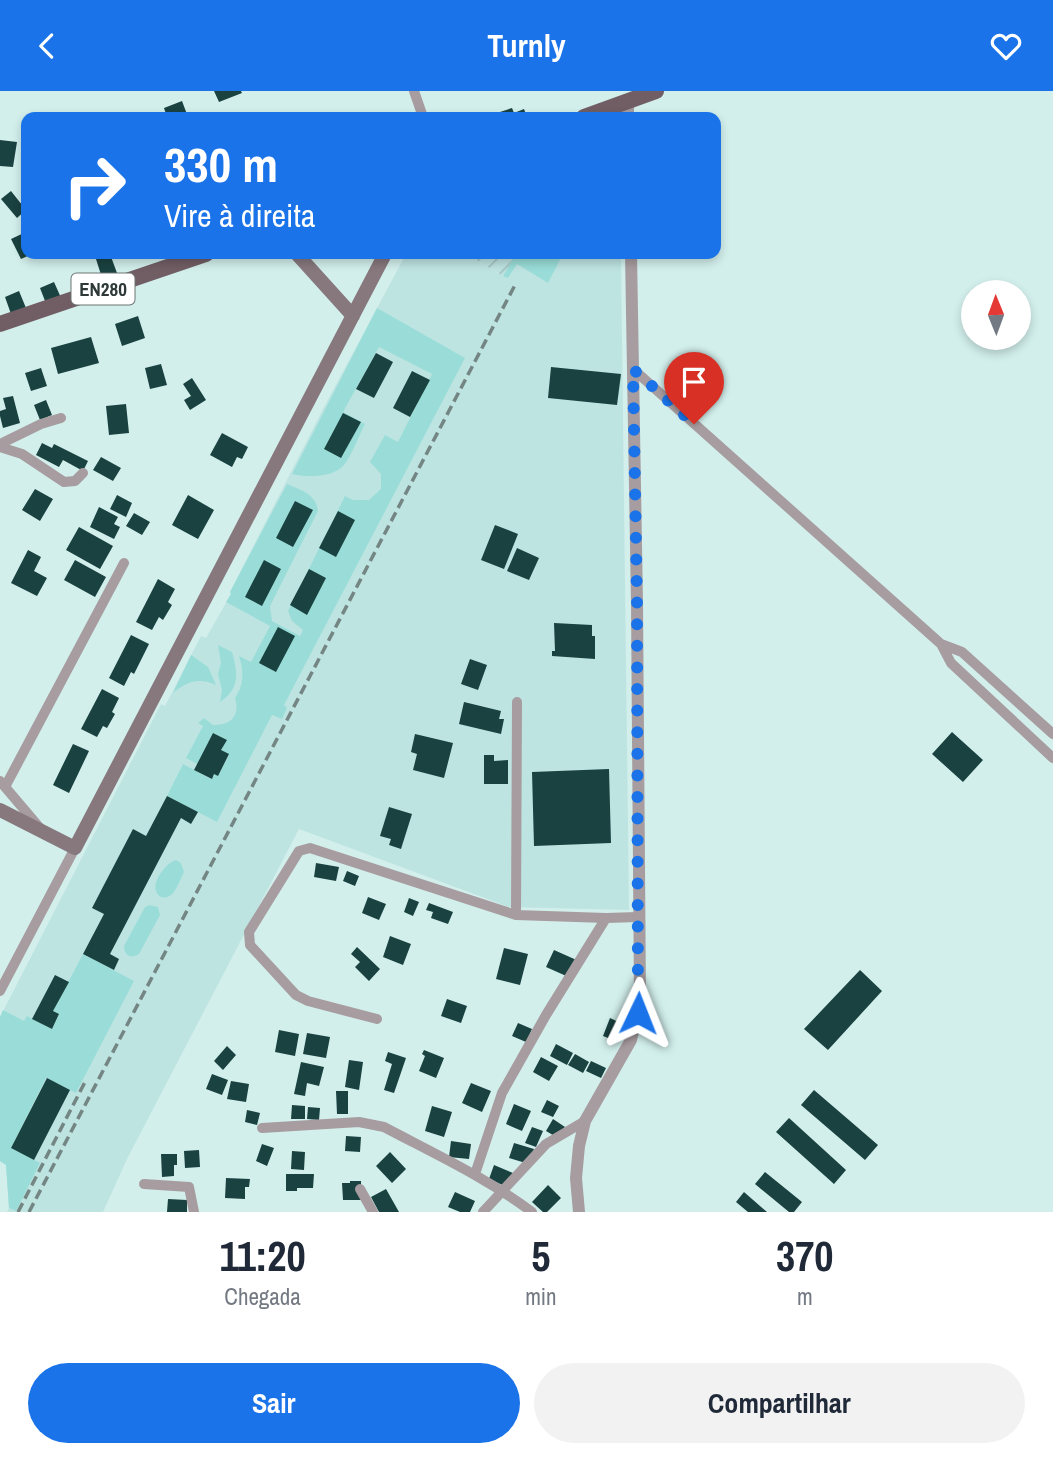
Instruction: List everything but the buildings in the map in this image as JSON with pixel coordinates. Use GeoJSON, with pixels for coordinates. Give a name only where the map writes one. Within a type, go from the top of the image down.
{"type":"FeatureCollection","features":[{"type":"Feature","properties":{"kind":"main road"},"geometry":{"type":"LineString","coordinates":[[597,112],[656,91]]}},
{"type":"Feature","properties":{"kind":"main road","name":"EN280"},"geometry":{"type":"LineString","coordinates":[[0,324],[191,259]]}},
{"type":"Feature","properties":{"kind":"main road"},"geometry":{"type":"LineString","coordinates":[[302,259],[353,316]]}},
{"type":"Feature","properties":{"kind":"main road"},"geometry":{"type":"LineString","coordinates":[[0,810],[75,848],[382,259]]}},
{"type":"Feature","properties":{"kind":"street"},"geometry":{"type":"LineString","coordinates":[[414,91],[421,112]]}},
{"type":"Feature","properties":{"kind":"street"},"geometry":{"type":"LineString","coordinates":[[628,100],[628,112]]}},
{"type":"Feature","properties":{"kind":"street"},"geometry":{"type":"LineString","coordinates":[[579,1212],[576,1178],[585,1121],[631,1040],[640,1000],[631,259]]}},
{"type":"Feature","properties":{"kind":"street"},"geometry":{"type":"LineString","coordinates":[[633,369],[942,643],[962,652],[1053,734]]}},
{"type":"Feature","properties":{"kind":"street"},"geometry":{"type":"LineString","coordinates":[[0,445],[41,424],[61,418]]}},
{"type":"Feature","properties":{"kind":"street"},"geometry":{"type":"LineString","coordinates":[[0,445],[22,454],[64,482],[75,481],[83,473]]}},
{"type":"Feature","properties":{"kind":"street"},"geometry":{"type":"LineString","coordinates":[[43,831],[3,784],[124,563]]}},
{"type":"Feature","properties":{"kind":"street"},"geometry":{"type":"LineString","coordinates":[[942,643],[951,663],[1053,758]]}},
{"type":"Feature","properties":{"kind":"street"},"geometry":{"type":"LineString","coordinates":[[516,915],[517,702]]}},
{"type":"Feature","properties":{"kind":"street"},"geometry":{"type":"LineString","coordinates":[[0,991],[75,848]]}},
{"type":"Feature","properties":{"kind":"street"},"geometry":{"type":"LineString","coordinates":[[377,1019],[301,998],[250,945],[249,932],[299,851],[310,848],[516,915],[638,917]]}},
{"type":"Feature","properties":{"kind":"street"},"geometry":{"type":"LineString","coordinates":[[475,1174],[502,1093],[546,1014],[606,918]]}},
{"type":"Feature","properties":{"kind":"street"},"geometry":{"type":"LineString","coordinates":[[483,1212],[547,1143],[585,1121]]}},
{"type":"Feature","properties":{"kind":"street"},"geometry":{"type":"LineString","coordinates":[[262,1128],[359,1122],[384,1127],[475,1174],[532,1212]]}},
{"type":"Feature","properties":{"kind":"street"},"geometry":{"type":"LineString","coordinates":[[144,1184],[189,1187],[194,1212]]}},
{"type":"Feature","properties":{"kind":"street"},"geometry":{"type":"LineString","coordinates":[[360,1189],[373,1212]]}},
{"type":"Feature","properties":{"kind":"shaded area"},"geometry":{"type":"Polygon","coordinates":[[[403,259],[474,259],[503,276],[513,259],[621,259],[629,910],[509,907],[299,829],[127,1159],[103,1212],[7,1212],[6,1165],[0,1161],[0,1017],[161,704],[165,706],[201,636],[206,638],[231,594],[323,409],[403,259]]]}},
{"type":"Feature","properties":{"kind":"shaded area"},"geometry":{"type":"Polygon","coordinates":[[[474,259],[513,259],[503,276],[474,259]]]}},
{"type":"Feature","properties":{"kind":"shaded area"},"geometry":{"type":"Polygon","coordinates":[[[513,259],[560,259],[548,283],[517,264],[508,278],[503,276],[513,259]]]}},
{"type":"Feature","properties":{"kind":"shaded area"},"geometry":{"type":"Polygon","coordinates":[[[377,308],[465,358],[284,705],[287,708],[282,719],[272,715],[217,822],[167,796],[183,764],[211,779],[214,774],[218,776],[229,755],[221,750],[226,740],[213,733],[197,764],[186,758],[203,726],[198,723],[204,718],[213,725],[220,725],[233,718],[235,698],[242,678],[239,656],[251,662],[270,626],[226,602],[230,592],[287,484],[307,493],[314,500],[318,511],[270,606],[272,621],[300,636],[303,630],[292,621],[288,611],[345,496],[353,500],[369,500],[381,489],[381,474],[370,462],[385,435],[398,442],[432,374],[379,347],[343,412],[365,424],[348,460],[330,474],[292,474],[377,308]]]}},
{"type":"Feature","properties":{"kind":"shaded area"},"geometry":{"type":"Polygon","coordinates":[[[218,645],[232,652],[236,674],[231,692],[220,702],[222,690],[218,674],[221,663],[218,645]]]}},
{"type":"Feature","properties":{"kind":"shaded area"},"geometry":{"type":"Polygon","coordinates":[[[191,655],[208,667],[216,685],[204,681],[193,682],[173,693],[191,655]]]}},
{"type":"Feature","properties":{"kind":"shaded area"},"geometry":{"type":"Polygon","coordinates":[[[176,860],[181,863],[184,872],[174,892],[170,896],[162,897],[157,894],[156,882],[165,868],[176,860]]]}},
{"type":"Feature","properties":{"kind":"shaded area"},"geometry":{"type":"Polygon","coordinates":[[[145,907],[158,907],[160,915],[139,954],[129,956],[124,946],[145,907]]]}},
{"type":"Feature","properties":{"kind":"shaded area"},"geometry":{"type":"Polygon","coordinates":[[[83,954],[134,981],[76,1093],[46,1078],[11,1148],[40,1163],[16,1211],[9,1208],[6,1165],[0,1161],[0,1017],[3,1010],[24,1021],[27,1016],[52,1029],[59,1015],[53,1011],[83,954]]]}},
{"type":"Feature","properties":{"kind":"railway"},"geometry":{"type":"LineString","coordinates":[[29,1212],[515,285]]}},
{"type":"Feature","properties":{"kind":"railway"},"geometry":{"type":"LineString","coordinates":[[18,1212],[85,1082]]}},
{"type":"Feature","properties":{"kind":"route"},"geometry":{"type":"LineString","coordinates":[[638,1013],[637,603],[633,369],[694,424]]}}]}
